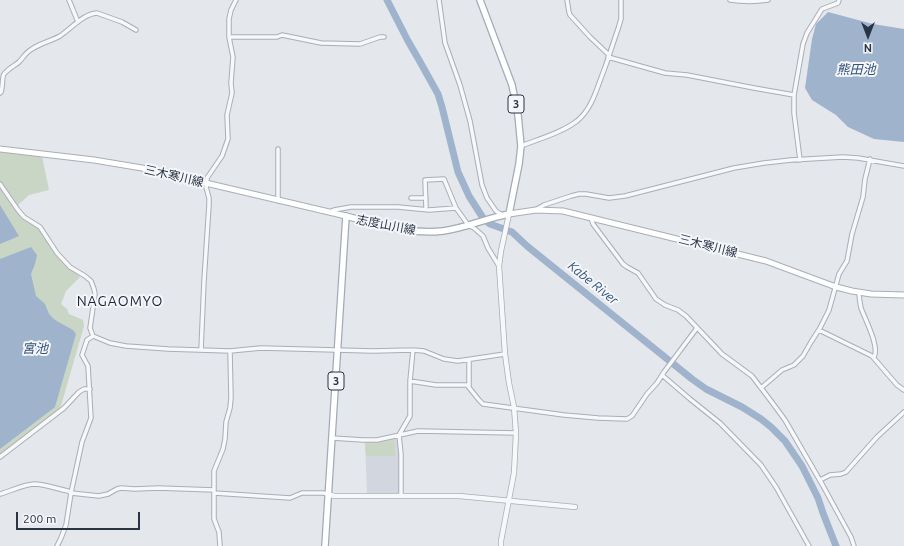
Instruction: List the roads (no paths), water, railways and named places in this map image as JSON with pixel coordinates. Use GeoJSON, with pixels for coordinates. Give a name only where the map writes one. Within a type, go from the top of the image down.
{"type":"FeatureCollection","features":[{"type":"Feature","properties":{"kind":"main road","name":"3"},"geometry":{"type":"LineString","coordinates":[[480,0],[512,84],[518,115],[521,146],[509,214]]}},
{"type":"Feature","properties":{"kind":"main road","name":"三木寒川線"},"geometry":{"type":"LineString","coordinates":[[0,149],[94,160],[142,168],[346,216]]}},
{"type":"Feature","properties":{"kind":"main road","name":"三木寒川線"},"geometry":{"type":"LineString","coordinates":[[509,214],[536,210],[563,211],[766,261],[836,287],[859,292],[904,295]]}},
{"type":"Feature","properties":{"kind":"main road","name":"志度山川線"},"geometry":{"type":"LineString","coordinates":[[325,546],[346,216],[379,225],[417,232],[442,231],[471,225],[509,214]]}},
{"type":"Feature","properties":{"kind":"street"},"geometry":{"type":"LineString","coordinates":[[69,0],[78,22]]}},
{"type":"Feature","properties":{"kind":"street"},"geometry":{"type":"LineString","coordinates":[[201,350],[209,205],[206,187],[208,183],[207,178],[222,156],[228,139],[227,115],[232,93],[231,82],[233,57],[229,37],[229,18],[236,0]]}},
{"type":"Feature","properties":{"kind":"street"},"geometry":{"type":"LineString","coordinates":[[439,0],[445,43],[470,121],[482,185],[487,198],[501,216]]}},
{"type":"Feature","properties":{"kind":"street"},"geometry":{"type":"LineString","coordinates":[[566,0],[570,15],[609,56],[665,73],[687,75],[794,94]]}},
{"type":"Feature","properties":{"kind":"street"},"geometry":{"type":"LineString","coordinates":[[521,146],[560,131],[570,126],[585,114],[594,97],[609,56],[621,18],[621,0]]}},
{"type":"Feature","properties":{"kind":"street"},"geometry":{"type":"LineString","coordinates":[[730,0],[742,2],[759,2],[768,0]]}},
{"type":"Feature","properties":{"kind":"street"},"geometry":{"type":"LineString","coordinates":[[800,160],[794,113],[794,94],[803,44],[807,33],[822,9],[838,3],[839,0]]}},
{"type":"Feature","properties":{"kind":"street"},"geometry":{"type":"LineString","coordinates":[[0,93],[3,87],[4,74],[19,62],[27,53],[33,48],[60,36],[93,13],[122,22],[136,30]]}},
{"type":"Feature","properties":{"kind":"street"},"geometry":{"type":"LineString","coordinates":[[229,37],[282,36],[321,44],[360,44],[384,37]]}},
{"type":"Feature","properties":{"kind":"street"},"geometry":{"type":"LineString","coordinates":[[278,149],[278,201]]}},
{"type":"Feature","properties":{"kind":"street"},"geometry":{"type":"LineString","coordinates":[[536,210],[544,205],[571,196],[586,194],[609,198],[625,196],[734,168],[764,163],[843,157],[870,159],[904,166]]}},
{"type":"Feature","properties":{"kind":"street"},"geometry":{"type":"LineString","coordinates":[[761,388],[782,370],[794,365],[803,356],[819,330],[828,310],[839,274],[847,261],[852,234],[863,197],[865,178],[870,159]]}},
{"type":"Feature","properties":{"kind":"street"},"geometry":{"type":"LineString","coordinates":[[426,207],[426,180],[444,179],[456,208],[483,236],[488,248],[499,266]]}},
{"type":"Feature","properties":{"kind":"street"},"geometry":{"type":"LineString","coordinates":[[0,184],[24,217],[40,227],[56,253],[70,267],[91,281],[95,294],[90,328],[92,336]]}},
{"type":"Feature","properties":{"kind":"street"},"geometry":{"type":"LineString","coordinates":[[411,198],[426,198]]}},
{"type":"Feature","properties":{"kind":"street"},"geometry":{"type":"LineString","coordinates":[[329,212],[351,207],[429,210],[456,208]]}},
{"type":"Feature","properties":{"kind":"street"},"geometry":{"type":"LineString","coordinates":[[501,546],[514,473],[516,433],[506,354],[499,266],[499,259],[509,214]]}},
{"type":"Feature","properties":{"kind":"street"},"geometry":{"type":"LineString","coordinates":[[591,218],[592,222],[623,264],[638,273],[656,299],[665,305],[678,310],[686,316],[722,354],[752,376],[784,420],[820,480],[851,537],[854,546]]}},
{"type":"Feature","properties":{"kind":"street"},"geometry":{"type":"LineString","coordinates":[[859,292],[862,308],[873,340],[875,353],[874,357]]}},
{"type":"Feature","properties":{"kind":"street"},"geometry":{"type":"LineString","coordinates":[[469,360],[469,386],[483,404],[564,415],[627,419],[632,416],[697,328]]}},
{"type":"Feature","properties":{"kind":"street"},"geometry":{"type":"LineString","coordinates":[[819,330],[874,357],[897,385],[904,390]]}},
{"type":"Feature","properties":{"kind":"street"},"geometry":{"type":"LineString","coordinates":[[92,336],[110,343],[126,346],[168,349],[230,351],[261,348],[338,351],[412,350],[424,351],[444,359],[458,361],[506,354]]}},
{"type":"Feature","properties":{"kind":"street"},"geometry":{"type":"LineString","coordinates":[[57,546],[67,521],[71,492],[82,442],[91,418],[88,366],[82,355],[88,340],[92,336]]}},
{"type":"Feature","properties":{"kind":"street"},"geometry":{"type":"LineString","coordinates":[[401,496],[401,454],[399,435],[410,416],[412,350]]}},
{"type":"Feature","properties":{"kind":"street"},"geometry":{"type":"LineString","coordinates":[[220,546],[219,532],[214,519],[214,471],[223,449],[226,422],[230,408],[230,351]]}},
{"type":"Feature","properties":{"kind":"street"},"geometry":{"type":"LineString","coordinates":[[663,373],[690,399],[720,423],[761,465],[780,492],[810,546]]}},
{"type":"Feature","properties":{"kind":"street"},"geometry":{"type":"LineString","coordinates":[[410,381],[436,385],[469,386]]}},
{"type":"Feature","properties":{"kind":"street"},"geometry":{"type":"LineString","coordinates":[[0,457],[64,408],[79,392],[90,388]]}},
{"type":"Feature","properties":{"kind":"street"},"geometry":{"type":"LineString","coordinates":[[820,480],[830,475],[846,472],[877,437],[904,412]]}},
{"type":"Feature","properties":{"kind":"street"},"geometry":{"type":"LineString","coordinates":[[332,438],[378,440],[418,431],[516,433]]}},
{"type":"Feature","properties":{"kind":"street"},"geometry":{"type":"LineString","coordinates":[[0,494],[33,484],[99,496],[122,488],[158,488],[290,498],[302,493],[323,493],[334,496],[459,496],[575,507]]}},
{"type":"Feature","properties":{"kind":"water","name":"熊田池"},"geometry":{"type":"Polygon","coordinates":[[[828,12],[873,24],[904,29],[904,142],[874,139],[848,127],[836,115],[812,100],[805,88],[812,39],[816,24],[828,12]]]}},
{"type":"Feature","properties":{"kind":"water"},"geometry":{"type":"Polygon","coordinates":[[[0,205],[19,236],[0,244],[0,205]]]}},
{"type":"Feature","properties":{"kind":"water","name":"宮池"},"geometry":{"type":"Polygon","coordinates":[[[31,247],[37,255],[31,274],[36,296],[45,304],[49,314],[55,320],[73,330],[76,334],[55,407],[0,449],[0,259],[31,247]]]}},
{"type":"Feature","properties":{"kind":"waterway","name":"Kabe River"},"geometry":{"type":"LineString","coordinates":[[387,0],[438,94],[458,172],[469,196],[483,218],[490,224],[512,232],[527,246],[692,379],[706,389],[742,407],[771,427],[785,441],[802,466],[818,498],[836,546]]}},
{"type":"Feature","properties":{"kind":"district","name":"NAGAOMYO"},"geometry":{"type":"Point","coordinates":[120,301]}}]}
